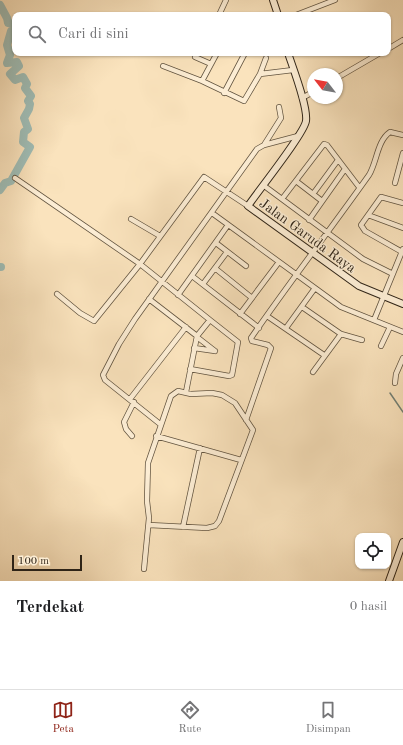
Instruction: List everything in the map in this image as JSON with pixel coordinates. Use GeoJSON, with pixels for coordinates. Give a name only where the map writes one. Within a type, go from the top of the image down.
{"type":"FeatureCollection","features":[{"type":"Feature","properties":{"kind":"street"},"geometry":{"type":"LineString","coordinates":[[220,12],[226,0]]}},
{"type":"Feature","properties":{"kind":"street"},"geometry":{"type":"LineString","coordinates":[[273,0],[277,12]]}},
{"type":"Feature","properties":{"kind":"street"},"geometry":{"type":"LineString","coordinates":[[304,12],[334,0]]}},
{"type":"Feature","properties":{"kind":"street"},"geometry":{"type":"LineString","coordinates":[[391,47],[403,40]]}},
{"type":"Feature","properties":{"kind":"street"},"geometry":{"type":"LineString","coordinates":[[202,82],[215,56]]}},
{"type":"Feature","properties":{"kind":"street"},"geometry":{"type":"LineString","coordinates":[[224,93],[242,56]]}},
{"type":"Feature","properties":{"kind":"street","name":"Jalan Garuda Raya"},"geometry":{"type":"LineString","coordinates":[[289,56],[302,98],[306,122],[298,136],[248,206],[311,253],[359,286],[403,304]]}},
{"type":"Feature","properties":{"kind":"street"},"geometry":{"type":"LineString","coordinates":[[343,75],[375,56]]}},
{"type":"Feature","properties":{"kind":"street"},"geometry":{"type":"LineString","coordinates":[[195,57],[211,64]]}},
{"type":"Feature","properties":{"kind":"street"},"geometry":{"type":"LineString","coordinates":[[163,66],[202,82],[244,102],[260,74],[266,58]]}},
{"type":"Feature","properties":{"kind":"street"},"geometry":{"type":"LineString","coordinates":[[260,74],[293,70]]}},
{"type":"Feature","properties":{"kind":"street"},"geometry":{"type":"LineString","coordinates":[[302,98],[307,95]]}},
{"type":"Feature","properties":{"kind":"street"},"geometry":{"type":"LineString","coordinates":[[264,145],[281,118],[279,107]]}},
{"type":"Feature","properties":{"kind":"street"},"geometry":{"type":"LineString","coordinates":[[246,420],[271,350],[268,345],[251,340],[296,274],[373,168],[381,145],[388,133],[393,132],[403,135]]}},
{"type":"Feature","properties":{"kind":"street"},"geometry":{"type":"LineString","coordinates":[[160,424],[105,380],[103,376],[124,336],[149,299],[257,149],[264,145],[298,136]]}},
{"type":"Feature","properties":{"kind":"street"},"geometry":{"type":"LineString","coordinates":[[282,199],[323,144],[327,145],[359,186]]}},
{"type":"Feature","properties":{"kind":"street"},"geometry":{"type":"LineString","coordinates":[[395,183],[403,153]]}},
{"type":"Feature","properties":{"kind":"street"},"geometry":{"type":"LineString","coordinates":[[313,194],[338,160]]}},
{"type":"Feature","properties":{"kind":"street"},"geometry":{"type":"LineString","coordinates":[[309,220],[345,169]]}},
{"type":"Feature","properties":{"kind":"street"},"geometry":{"type":"LineString","coordinates":[[57,294],[80,313],[94,320],[140,264],[204,177],[248,206]]}},
{"type":"Feature","properties":{"kind":"street"},"geometry":{"type":"LineString","coordinates":[[15,178],[140,264],[238,342],[232,374],[229,376],[190,369]]}},
{"type":"Feature","properties":{"kind":"street"},"geometry":{"type":"LineString","coordinates":[[296,181],[322,201]]}},
{"type":"Feature","properties":{"kind":"street"},"geometry":{"type":"LineString","coordinates":[[263,185],[369,263],[393,274]]}},
{"type":"Feature","properties":{"kind":"street"},"geometry":{"type":"LineString","coordinates":[[374,320],[402,250],[363,229],[361,225],[381,197],[403,203]]}},
{"type":"Feature","properties":{"kind":"street"},"geometry":{"type":"LineString","coordinates":[[212,213],[344,310],[403,332]]}},
{"type":"Feature","properties":{"kind":"street"},"geometry":{"type":"LineString","coordinates":[[368,215],[403,228]]}},
{"type":"Feature","properties":{"kind":"street"},"geometry":{"type":"LineString","coordinates":[[131,219],[160,236]]}},
{"type":"Feature","properties":{"kind":"street"},"geometry":{"type":"LineString","coordinates":[[178,295],[228,225]]}},
{"type":"Feature","properties":{"kind":"street"},"geometry":{"type":"LineString","coordinates":[[216,243],[246,266]]}},
{"type":"Feature","properties":{"kind":"street"},"geometry":{"type":"LineString","coordinates":[[203,284],[216,269],[227,252]]}},
{"type":"Feature","properties":{"kind":"street"},"geometry":{"type":"LineString","coordinates":[[240,314],[279,262]]}},
{"type":"Feature","properties":{"kind":"street"},"geometry":{"type":"LineString","coordinates":[[216,269],[252,298]]}},
{"type":"Feature","properties":{"kind":"street"},"geometry":{"type":"LineString","coordinates":[[192,276],[258,328]]}},
{"type":"Feature","properties":{"kind":"street"},"geometry":{"type":"LineString","coordinates":[[286,328],[315,288]]}},
{"type":"Feature","properties":{"kind":"street"},"geometry":{"type":"LineString","coordinates":[[149,299],[215,351],[194,348]]}},
{"type":"Feature","properties":{"kind":"street"},"geometry":{"type":"LineString","coordinates":[[302,307],[341,334],[362,340]]}},
{"type":"Feature","properties":{"kind":"street"},"geometry":{"type":"LineString","coordinates":[[267,316],[324,355]]}},
{"type":"Feature","properties":{"kind":"street"},"geometry":{"type":"LineString","coordinates":[[186,392],[197,336],[210,320]]}},
{"type":"Feature","properties":{"kind":"street"},"geometry":{"type":"LineString","coordinates":[[132,436],[126,429],[124,422],[132,401],[186,327]]}},
{"type":"Feature","properties":{"kind":"street"},"geometry":{"type":"LineString","coordinates":[[381,346],[390,327]]}},
{"type":"Feature","properties":{"kind":"street"},"geometry":{"type":"LineString","coordinates":[[313,372],[324,355],[341,334]]}},
{"type":"Feature","properties":{"kind":"street"},"geometry":{"type":"LineString","coordinates":[[396,383],[396,374],[403,358]]}},
{"type":"Feature","properties":{"kind":"street"},"geometry":{"type":"LineString","coordinates":[[144,569],[149,525],[146,473],[156,436],[172,394],[178,391],[212,393],[222,395],[235,403],[252,428],[253,434],[215,526],[207,528],[149,525]]}},
{"type":"Feature","properties":{"kind":"street"},"geometry":{"type":"LineString","coordinates":[[156,436],[241,460]]}},
{"type":"Feature","properties":{"kind":"street"},"geometry":{"type":"LineString","coordinates":[[183,527],[200,448]]}},
{"type":"Feature","properties":{"kind":"street"},"geometry":{"type":"LineString","coordinates":[[389,581],[403,542]]}},
{"type":"Feature","properties":{"kind":"waterway"},"geometry":{"type":"LineString","coordinates":[[0,5],[8,23],[12,24]]}},
{"type":"Feature","properties":{"kind":"waterway"},"geometry":{"type":"LineString","coordinates":[[0,190],[5,183],[11,181],[30,147],[23,142],[24,132],[28,129],[24,118],[29,109],[30,104],[28,101],[31,96],[25,88],[27,84],[23,77],[15,80],[10,74],[19,66],[17,62],[7,63],[10,55],[7,45],[12,30]]}},
{"type":"Feature","properties":{"kind":"waterway"},"geometry":{"type":"LineString","coordinates":[[390,393],[403,412]]}}]}
